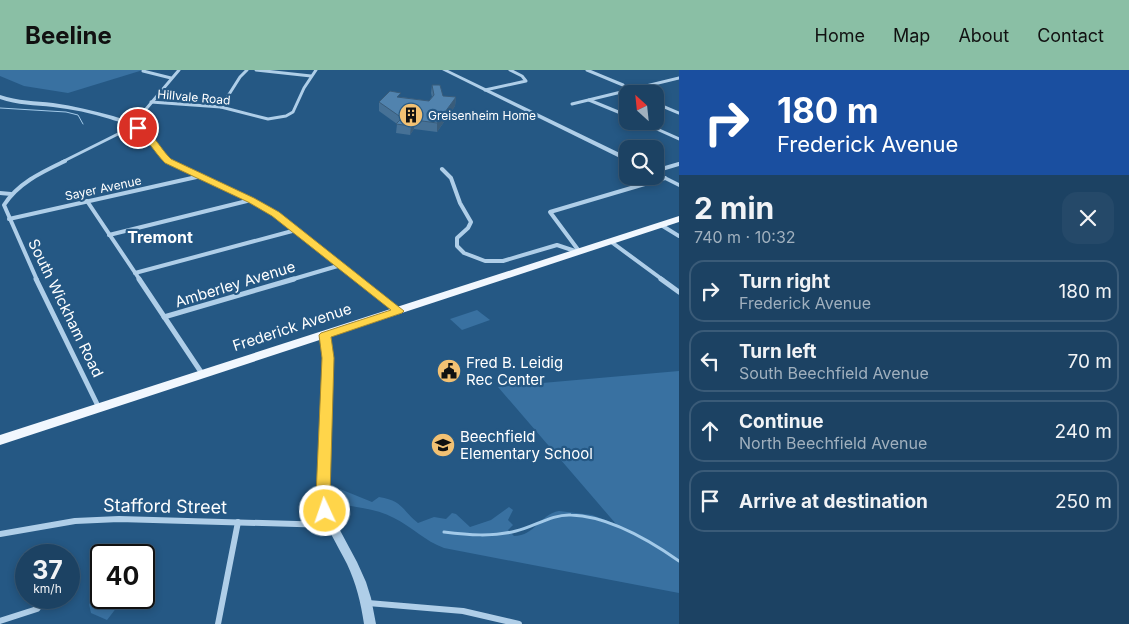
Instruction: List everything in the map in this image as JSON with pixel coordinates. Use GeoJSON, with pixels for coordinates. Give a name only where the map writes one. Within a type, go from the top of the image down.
{"type":"FeatureCollection","features":[{"type":"Feature","properties":{"kind":"main road","name":"Frederick Avenue"},"geometry":{"type":"LineString","coordinates":[[0,440],[679,219]]}},
{"type":"Feature","properties":{"kind":"street"},"geometry":{"type":"LineString","coordinates":[[9,219],[4,205],[11,194],[44,171],[128,130],[179,70]]}},
{"type":"Feature","properties":{"kind":"street"},"geometry":{"type":"LineString","coordinates":[[221,107],[240,77],[247,70]]}},
{"type":"Feature","properties":{"kind":"street"},"geometry":{"type":"LineString","coordinates":[[256,70],[311,76],[316,70]]}},
{"type":"Feature","properties":{"kind":"street"},"geometry":{"type":"LineString","coordinates":[[444,70],[619,156]]}},
{"type":"Feature","properties":{"kind":"street"},"geometry":{"type":"LineString","coordinates":[[485,90],[526,81],[522,76],[510,70]]}},
{"type":"Feature","properties":{"kind":"street"},"geometry":{"type":"LineString","coordinates":[[587,70],[623,85]]}},
{"type":"Feature","properties":{"kind":"street"},"geometry":{"type":"LineString","coordinates":[[143,71],[172,78]]}},
{"type":"Feature","properties":{"kind":"street","name":"Hillvale Road"},"geometry":{"type":"LineString","coordinates":[[151,102],[221,107],[268,119],[286,116],[293,112],[311,76]]}},
{"type":"Feature","properties":{"kind":"street"},"geometry":{"type":"LineString","coordinates":[[650,85],[679,78]]}},
{"type":"Feature","properties":{"kind":"street"},"geometry":{"type":"LineString","coordinates":[[572,104],[619,93]]}},
{"type":"Feature","properties":{"kind":"street"},"geometry":{"type":"LineString","coordinates":[[0,97],[18,102],[74,108],[132,125],[148,136],[165,158],[276,214],[399,311]]}},
{"type":"Feature","properties":{"kind":"street"},"geometry":{"type":"LineString","coordinates":[[589,100],[619,112]]}},
{"type":"Feature","properties":{"kind":"street"},"geometry":{"type":"LineString","coordinates":[[664,107],[679,113]]}},
{"type":"Feature","properties":{"kind":"street"},"geometry":{"type":"LineString","coordinates":[[659,130],[679,139]]}},
{"type":"Feature","properties":{"kind":"street"},"geometry":{"type":"LineString","coordinates":[[664,169],[679,164]]}},
{"type":"Feature","properties":{"kind":"street"},"geometry":{"type":"LineString","coordinates":[[442,169],[450,176],[457,189],[462,207],[471,222],[468,228],[457,238],[457,246],[464,253],[476,259],[494,262],[510,260],[556,245],[579,252]]}},
{"type":"Feature","properties":{"kind":"street","name":"Sayer Avenue"},"geometry":{"type":"LineString","coordinates":[[9,219],[201,176]]}},
{"type":"Feature","properties":{"kind":"street"},"geometry":{"type":"LineString","coordinates":[[579,252],[550,212],[665,178],[679,185]]}},
{"type":"Feature","properties":{"kind":"street"},"geometry":{"type":"LineString","coordinates":[[0,193],[11,194]]}},
{"type":"Feature","properties":{"kind":"street"},"geometry":{"type":"LineString","coordinates":[[109,235],[251,200]]}},
{"type":"Feature","properties":{"kind":"street"},"geometry":{"type":"LineString","coordinates":[[87,202],[203,375]]}},
{"type":"Feature","properties":{"kind":"street","name":"South Wickham Road"},"geometry":{"type":"LineString","coordinates":[[9,219],[98,408]]}},
{"type":"Feature","properties":{"kind":"street"},"geometry":{"type":"LineString","coordinates":[[661,225],[679,236]]}},
{"type":"Feature","properties":{"kind":"street"},"geometry":{"type":"LineString","coordinates":[[135,273],[296,230]]}},
{"type":"Feature","properties":{"kind":"street"},"geometry":{"type":"LineString","coordinates":[[610,242],[679,292]]}},
{"type":"Feature","properties":{"kind":"street","name":"Amberley Avenue"},"geometry":{"type":"LineString","coordinates":[[164,317],[341,265]]}},
{"type":"Feature","properties":{"kind":"street"},"geometry":{"type":"LineString","coordinates":[[325,335],[328,358],[323,496],[325,511],[330,525],[350,558],[368,603],[370,624]]}},
{"type":"Feature","properties":{"kind":"street","name":"Stafford Street"},"geometry":{"type":"LineString","coordinates":[[0,534],[74,521],[98,519],[330,525]]}},
{"type":"Feature","properties":{"kind":"street"},"geometry":{"type":"LineString","coordinates":[[218,624],[238,522]]}},
{"type":"Feature","properties":{"kind":"street"},"geometry":{"type":"LineString","coordinates":[[368,603],[449,608],[497,617],[518,624]]}},
{"type":"Feature","properties":{"kind":"street"},"geometry":{"type":"LineString","coordinates":[[0,621],[37,609]]}},
{"type":"Feature","properties":{"kind":"shaded area"},"geometry":{"type":"Polygon","coordinates":[[[0,70],[143,70],[68,93],[24,86],[0,76],[0,70]]]}},
{"type":"Feature","properties":{"kind":"shaded area"},"geometry":{"type":"Polygon","coordinates":[[[477,310],[490,320],[462,330],[450,319],[477,310]]]}},
{"type":"Feature","properties":{"kind":"shaded area"},"geometry":{"type":"Polygon","coordinates":[[[679,371],[679,593],[444,548],[381,512],[338,504],[340,489],[372,502],[379,497],[393,501],[401,506],[418,523],[434,517],[446,519],[452,513],[456,514],[470,527],[491,520],[509,507],[513,510],[508,520],[513,525],[508,530],[514,536],[527,533],[547,516],[559,511],[592,515],[616,524],[498,387],[679,371]]]}},
{"type":"Feature","properties":{"kind":"shaded area"},"geometry":{"type":"Polygon","coordinates":[[[90,609],[116,609],[107,620],[91,613],[90,609]]]}},
{"type":"Feature","properties":{"kind":"building"},"geometry":{"type":"Polygon","coordinates":[[[432,85],[440,85],[443,96],[456,97],[437,123],[415,120],[411,126],[396,124],[402,118],[379,102],[390,91],[401,93],[397,97],[429,101],[434,95],[432,85]]]}},
{"type":"Feature","properties":{"kind":"waterway"},"geometry":{"type":"LineString","coordinates":[[0,108],[66,112],[78,115],[83,124]]}},
{"type":"Feature","properties":{"kind":"waterway"},"geometry":{"type":"LineString","coordinates":[[444,532],[471,535],[507,533],[564,515],[585,516],[614,524],[642,537],[679,561]]}},
{"type":"Feature","properties":{"kind":"place","name":"Greisenheim Home"},"geometry":{"type":"Point","coordinates":[411,115]}},
{"type":"Feature","properties":{"kind":"place","name":"Fred B. Leidig Rec Center"},"geometry":{"type":"Point","coordinates":[449,371]}},
{"type":"Feature","properties":{"kind":"place","name":"Beechfield Elementary School"},"geometry":{"type":"Point","coordinates":[443,445]}},
{"type":"Feature","properties":{"kind":"district","name":"Tremont"},"geometry":{"type":"Point","coordinates":[160,237]}},
{"type":"Feature","properties":{"kind":"route"},"geometry":{"type":"LineString","coordinates":[[138,128],[148,136],[159,153],[168,161],[225,187],[276,214],[399,311],[325,335],[328,358],[323,496],[325,511]]}}]}
